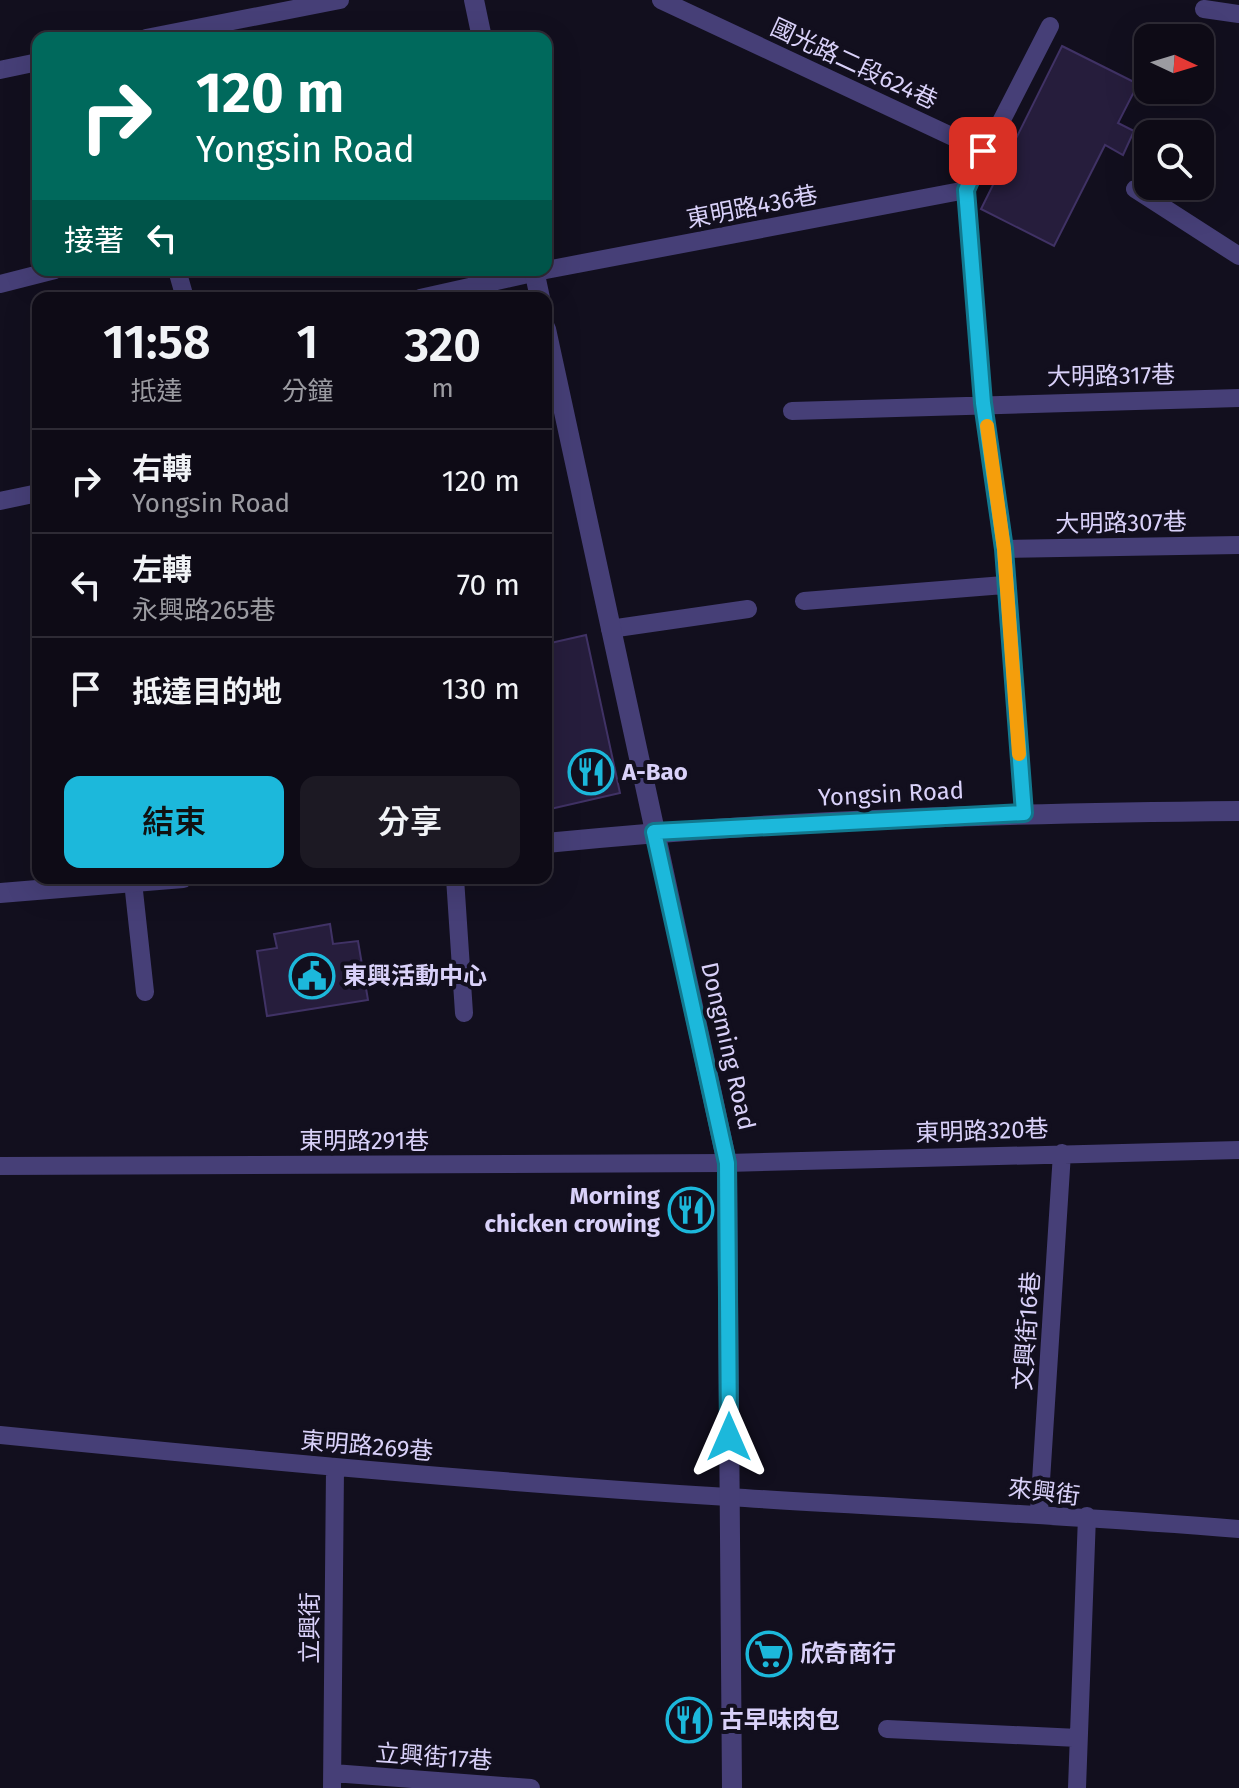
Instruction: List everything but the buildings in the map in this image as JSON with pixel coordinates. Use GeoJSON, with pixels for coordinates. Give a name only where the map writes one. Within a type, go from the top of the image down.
{"type":"FeatureCollection","features":[{"type":"Feature","properties":{"kind":"street"},"geometry":{"type":"LineString","coordinates":[[474,0],[481,32]]}},
{"type":"Feature","properties":{"kind":"street","name":"Dongming Road"},"geometry":{"type":"LineString","coordinates":[[552,357],[727,1163],[732,1788]]}},
{"type":"Feature","properties":{"kind":"street","name":"Yongsin Road"},"geometry":{"type":"LineString","coordinates":[[552,842],[654,832],[1024,813],[1239,811]]}},
{"type":"Feature","properties":{"kind":"street"},"geometry":{"type":"LineString","coordinates":[[0,893],[109,884]]}},
{"type":"Feature","properties":{"kind":"lane"},"geometry":{"type":"LineString","coordinates":[[177,32],[340,0]]}},
{"type":"Feature","properties":{"kind":"lane","name":"國光路二段624巷"},"geometry":{"type":"LineString","coordinates":[[661,0],[983,151]]}},
{"type":"Feature","properties":{"kind":"lane"},"geometry":{"type":"LineString","coordinates":[[1204,9],[1239,14]]}},
{"type":"Feature","properties":{"kind":"lane"},"geometry":{"type":"LineString","coordinates":[[1024,813],[1004,585],[1004,549],[983,403],[966,190],[983,151],[1050,26]]}},
{"type":"Feature","properties":{"kind":"lane"},"geometry":{"type":"LineString","coordinates":[[0,70],[32,63]]}},
{"type":"Feature","properties":{"kind":"lane","name":"東明路436巷"},"geometry":{"type":"LineString","coordinates":[[552,269],[966,190]]}},
{"type":"Feature","properties":{"kind":"lane"},"geometry":{"type":"LineString","coordinates":[[1152,200],[1239,256]]}},
{"type":"Feature","properties":{"kind":"lane"},"geometry":{"type":"LineString","coordinates":[[0,284],[32,276]]}},
{"type":"Feature","properties":{"kind":"lane","name":"東明路436巷"},"geometry":{"type":"LineString","coordinates":[[447,292],[518,276]]}},
{"type":"Feature","properties":{"kind":"lane","name":"大明路317巷"},"geometry":{"type":"LineString","coordinates":[[792,411],[983,403],[1239,398]]}},
{"type":"Feature","properties":{"kind":"lane"},"geometry":{"type":"LineString","coordinates":[[0,501],[32,494]]}},
{"type":"Feature","properties":{"kind":"lane","name":"大明路307巷"},"geometry":{"type":"LineString","coordinates":[[1004,549],[1239,545]]}},
{"type":"Feature","properties":{"kind":"lane"},"geometry":{"type":"LineString","coordinates":[[804,601],[1004,585]]}},
{"type":"Feature","properties":{"kind":"lane"},"geometry":{"type":"LineString","coordinates":[[610,629],[748,609]]}},
{"type":"Feature","properties":{"kind":"lane"},"geometry":{"type":"LineString","coordinates":[[133,884],[145,992]]}},
{"type":"Feature","properties":{"kind":"lane"},"geometry":{"type":"LineString","coordinates":[[455,884],[464,1013]]}},
{"type":"Feature","properties":{"kind":"lane","name":"東明路320巷"},"geometry":{"type":"LineString","coordinates":[[727,1163],[1239,1150]]}},
{"type":"Feature","properties":{"kind":"lane","name":"文興街16巷"},"geometry":{"type":"LineString","coordinates":[[1039,1512],[1062,1153]]}},
{"type":"Feature","properties":{"kind":"lane","name":"東明路291巷"},"geometry":{"type":"LineString","coordinates":[[0,1166],[727,1163]]}},
{"type":"Feature","properties":{"kind":"lane","name":"東明路269巷"},"geometry":{"type":"LineString","coordinates":[[0,1435],[335,1469],[730,1497]]}},
{"type":"Feature","properties":{"kind":"lane","name":"立興街"},"geometry":{"type":"LineString","coordinates":[[333,1781],[335,1469]]}},
{"type":"Feature","properties":{"kind":"lane","name":"來興街"},"geometry":{"type":"LineString","coordinates":[[730,1497],[1087,1516],[1077,1788]]}},
{"type":"Feature","properties":{"kind":"lane"},"geometry":{"type":"LineString","coordinates":[[1087,1516],[1239,1529]]}},
{"type":"Feature","properties":{"kind":"lane"},"geometry":{"type":"LineString","coordinates":[[887,1729],[1078,1738]]}},
{"type":"Feature","properties":{"kind":"lane","name":"立興街17巷"},"geometry":{"type":"LineString","coordinates":[[333,1781],[531,1788]]}},
{"type":"Feature","properties":{"kind":"slow traffic"},"geometry":{"type":"LineString","coordinates":[[987,426],[1004,549],[1004,585],[1019,754]]}},
{"type":"Feature","properties":{"kind":"place","name":"A-Bao"},"geometry":{"type":"Point","coordinates":[591,772]}},
{"type":"Feature","properties":{"kind":"place","name":"東興活動中心"},"geometry":{"type":"Point","coordinates":[312,976]}},
{"type":"Feature","properties":{"kind":"place","name":"Morning chicken crowing"},"geometry":{"type":"Point","coordinates":[691,1210]}},
{"type":"Feature","properties":{"kind":"place","name":"欣奇商行"},"geometry":{"type":"Point","coordinates":[769,1654]}},
{"type":"Feature","properties":{"kind":"place","name":"古早味肉包"},"geometry":{"type":"Point","coordinates":[689,1720]}},
{"type":"Feature","properties":{"kind":"route"},"geometry":{"type":"LineString","coordinates":[[729,1437],[727,1163],[654,832],[1024,813],[1004,585],[1004,549],[983,403],[966,190],[983,151]]}}]}
